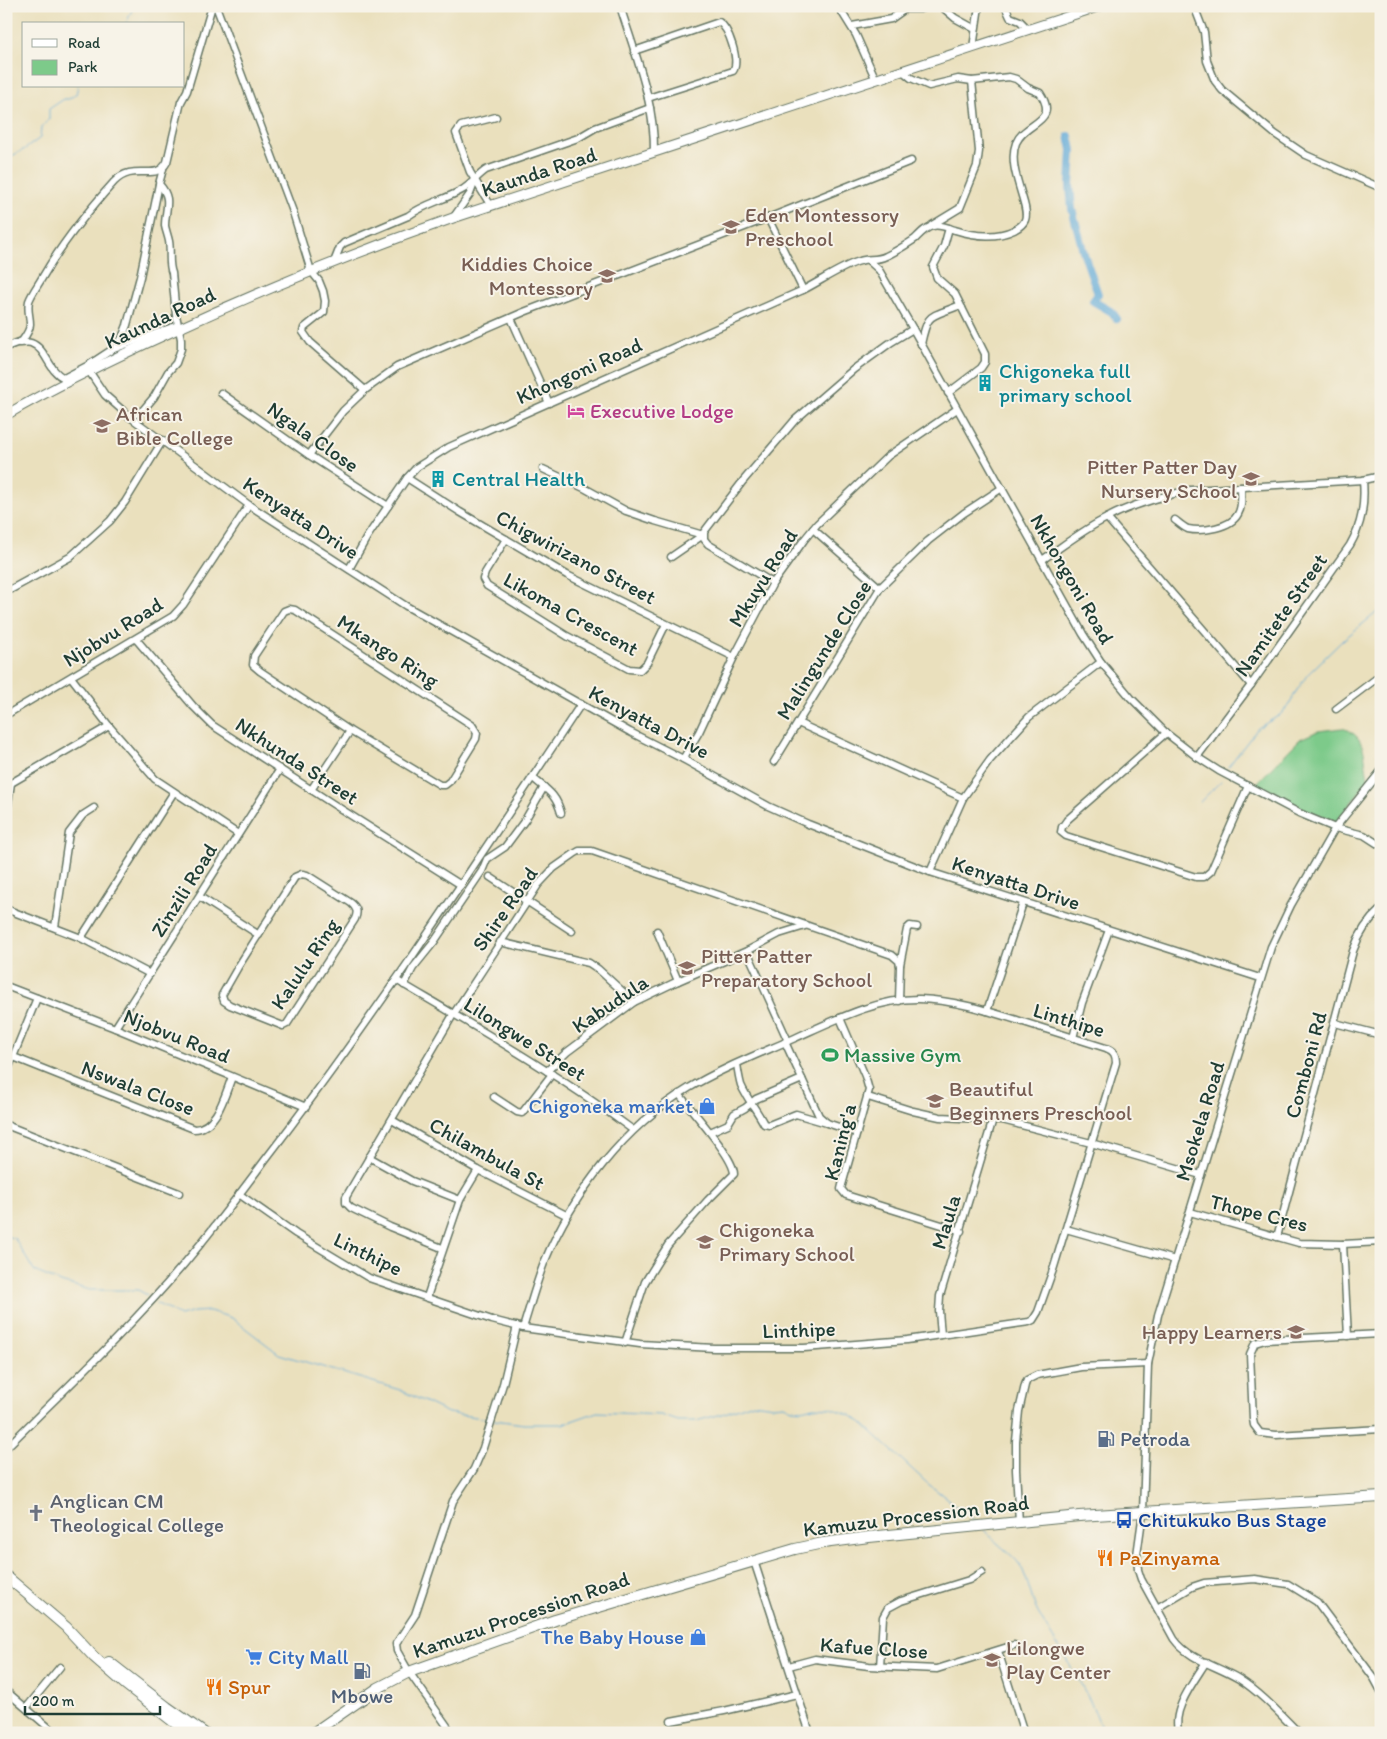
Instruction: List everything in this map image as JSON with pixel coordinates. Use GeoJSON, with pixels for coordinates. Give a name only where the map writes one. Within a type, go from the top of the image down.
{"type":"FeatureCollection","features":[{"type":"Feature","properties":{"kind":"highway","name":"Kamuzu Procession Road"},"geometry":{"type":"LineString","coordinates":[[313,1733],[378,1688],[409,1672],[555,1620],[795,1550],[843,1540],[1019,1522],[1142,1512],[1381,1498]]}},
{"type":"Feature","properties":{"kind":"highway"},"geometry":{"type":"LineString","coordinates":[[6,1576],[84,1645],[94,1657],[119,1679],[188,1733]]}},
{"type":"Feature","properties":{"kind":"highway"},"geometry":{"type":"LineString","coordinates":[[84,1645],[98,1653],[167,1707],[204,1733]]}},
{"type":"Feature","properties":{"kind":"main road","name":"Kaunda Road"},"geometry":{"type":"LineString","coordinates":[[6,415],[179,326],[334,262],[453,218],[1096,8]]}},
{"type":"Feature","properties":{"kind":"street"},"geometry":{"type":"LineString","coordinates":[[6,347],[19,343],[31,343],[40,349],[57,375],[64,378],[113,349],[122,338],[128,325],[140,277],[162,169],[167,162],[181,102],[187,91],[212,6]]}},
{"type":"Feature","properties":{"kind":"street"},"geometry":{"type":"LineString","coordinates":[[216,6],[292,209],[311,271],[319,281],[325,301],[322,314],[303,330],[310,342],[365,390]]}},
{"type":"Feature","properties":{"kind":"street"},"geometry":{"type":"LineString","coordinates":[[620,6],[648,98],[654,135],[654,152]]}},
{"type":"Feature","properties":{"kind":"street"},"geometry":{"type":"LineString","coordinates":[[838,6],[852,26],[876,80]]}},
{"type":"Feature","properties":{"kind":"street"},"geometry":{"type":"LineString","coordinates":[[852,26],[891,19],[905,9],[920,9],[930,6]]}},
{"type":"Feature","properties":{"kind":"street"},"geometry":{"type":"LineString","coordinates":[[941,6],[956,18],[975,29]]}},
{"type":"Feature","properties":{"kind":"street"},"geometry":{"type":"LineString","coordinates":[[973,48],[979,6]]}},
{"type":"Feature","properties":{"kind":"street"},"geometry":{"type":"LineString","coordinates":[[1005,6],[1010,17],[1020,21],[1029,30]]}},
{"type":"Feature","properties":{"kind":"street"},"geometry":{"type":"LineString","coordinates":[[1194,6],[1204,32],[1207,61],[1215,81],[1222,90],[1275,134],[1306,155],[1381,188]]}},
{"type":"Feature","properties":{"kind":"street"},"geometry":{"type":"LineString","coordinates":[[634,51],[719,22],[725,27],[736,59],[733,71],[648,98]]}},
{"type":"Feature","properties":{"kind":"street"},"geometry":{"type":"LineString","coordinates":[[905,70],[908,76],[927,86],[958,79],[972,81],[1009,77],[1016,79],[1028,88],[1040,93],[1046,112],[1019,138],[1015,148],[1014,167],[1026,213],[1026,220],[1022,224],[1011,231],[989,236],[939,225],[931,226]]}},
{"type":"Feature","properties":{"kind":"street","name":"Khongoni Road"},"geometry":{"type":"LineString","coordinates":[[349,568],[407,478],[417,467],[442,451],[803,290],[857,262],[885,257],[914,240],[931,226],[960,208],[977,166],[979,151],[972,81]]}},
{"type":"Feature","properties":{"kind":"street"},"geometry":{"type":"LineString","coordinates":[[334,262],[340,247],[344,243],[458,192],[476,180],[489,168],[578,138],[595,128],[650,108]]}},
{"type":"Feature","properties":{"kind":"street"},"geometry":{"type":"LineString","coordinates":[[491,206],[470,172],[458,142],[456,130],[461,126],[496,117]]}},
{"type":"Feature","properties":{"kind":"street"},"geometry":{"type":"LineString","coordinates":[[308,455],[343,411],[365,390],[397,368],[510,318],[911,161]]}},
{"type":"Feature","properties":{"kind":"street"},"geometry":{"type":"LineString","coordinates":[[19,343],[30,327],[28,312],[30,300],[49,266],[76,226],[120,176],[132,172],[142,171],[149,173],[162,169]]}},
{"type":"Feature","properties":{"kind":"street"},"geometry":{"type":"LineString","coordinates":[[453,218],[470,194],[476,180]]}},
{"type":"Feature","properties":{"kind":"street"},"geometry":{"type":"LineString","coordinates":[[130,417],[147,407],[168,372],[176,364],[181,349],[172,273],[169,266],[169,242],[165,226],[168,199],[166,191],[160,184]]}},
{"type":"Feature","properties":{"kind":"street"},"geometry":{"type":"LineString","coordinates":[[768,218],[803,290]]}},
{"type":"Feature","properties":{"kind":"street"},"geometry":{"type":"LineString","coordinates":[[948,392],[981,368],[985,362],[985,354],[955,294],[937,278],[933,267],[944,246],[949,228]]}},
{"type":"Feature","properties":{"kind":"street","name":"Nkhongoni Road"},"geometry":{"type":"LineString","coordinates":[[869,261],[879,270],[913,329],[1083,634],[1101,662],[1131,698],[1166,733],[1197,757],[1299,813],[1335,828],[1364,834],[1381,846]]}},
{"type":"Feature","properties":{"kind":"street"},"geometry":{"type":"LineString","coordinates":[[921,344],[926,322],[930,318],[958,306],[962,308]]}},
{"type":"Feature","properties":{"kind":"street"},"geometry":{"type":"LineString","coordinates":[[510,318],[548,403]]}},
{"type":"Feature","properties":{"kind":"street"},"geometry":{"type":"LineString","coordinates":[[113,349],[179,326]]}},
{"type":"Feature","properties":{"kind":"street"},"geometry":{"type":"LineString","coordinates":[[671,557],[703,534],[743,481],[795,420],[854,369],[913,329]]}},
{"type":"Feature","properties":{"kind":"street","name":"Kenyatta Drive"},"geometry":{"type":"LineString","coordinates":[[90,371],[105,395],[130,417],[249,505],[428,619],[630,732],[794,818],[930,872],[1260,978]]}},
{"type":"Feature","properties":{"kind":"street","name":"Ngala Close"},"geometry":{"type":"LineString","coordinates":[[221,393],[308,455],[388,506]]}},
{"type":"Feature","properties":{"kind":"street","name":"Mkuyu Road"},"geometry":{"type":"LineString","coordinates":[[683,759],[699,732],[734,657],[773,583],[813,529],[888,456],[957,409]]}},
{"type":"Feature","properties":{"kind":"street"},"geometry":{"type":"LineString","coordinates":[[6,592],[70,556],[110,521],[126,502],[163,440]]}},
{"type":"Feature","properties":{"kind":"street"},"geometry":{"type":"LineString","coordinates":[[543,469],[586,489],[626,511],[703,534]]}},
{"type":"Feature","properties":{"kind":"street"},"geometry":{"type":"LineString","coordinates":[[1042,560],[1107,518],[1147,501],[1170,494],[1191,490],[1363,480],[1381,476]]}},
{"type":"Feature","properties":{"kind":"street","name":"Chigwirizano Street"},"geometry":{"type":"LineString","coordinates":[[407,478],[567,575],[734,657]]}},
{"type":"Feature","properties":{"kind":"street","name":"Namitete Street"},"geometry":{"type":"LineString","coordinates":[[1197,757],[1251,685],[1356,536],[1364,501],[1363,480]]}},
{"type":"Feature","properties":{"kind":"street"},"geometry":{"type":"LineString","coordinates":[[1175,520],[1186,529],[1218,527],[1229,523],[1239,513],[1241,487]]}},
{"type":"Feature","properties":{"kind":"street","name":"Malingunde Close"},"geometry":{"type":"LineString","coordinates":[[774,762],[880,588],[935,535],[1002,488]]}},
{"type":"Feature","properties":{"kind":"street","name":"Njobvu Road"},"geometry":{"type":"LineString","coordinates":[[6,715],[169,618],[183,605],[249,505]]}},
{"type":"Feature","properties":{"kind":"street"},"geometry":{"type":"LineString","coordinates":[[1107,518],[1251,685]]}},
{"type":"Feature","properties":{"kind":"street"},"geometry":{"type":"LineString","coordinates":[[813,529],[880,588]]}},
{"type":"Feature","properties":{"kind":"street"},"geometry":{"type":"LineString","coordinates":[[703,534],[708,544],[773,583]]}},
{"type":"Feature","properties":{"kind":"street","name":"Likoma Crescent"},"geometry":{"type":"LineString","coordinates":[[506,539],[485,573],[483,579],[485,585],[567,636],[629,669],[640,670],[647,663],[666,624]]}},
{"type":"Feature","properties":{"kind":"street","name":"Mkango Ring"},"geometry":{"type":"LineString","coordinates":[[289,609],[295,610],[472,725],[478,733],[450,781],[440,785],[350,731],[253,665],[254,656],[284,611],[289,609]]}},
{"type":"Feature","properties":{"kind":"street","name":"Nkhunda Street"},"geometry":{"type":"LineString","coordinates":[[136,639],[208,721],[311,790],[460,885]]}},
{"type":"Feature","properties":{"kind":"street"},"geometry":{"type":"LineString","coordinates":[[930,872],[963,798],[990,760],[1029,717],[1101,662]]}},
{"type":"Feature","properties":{"kind":"street"},"geometry":{"type":"LineString","coordinates":[[1336,709],[1381,675]]}},
{"type":"Feature","properties":{"kind":"street"},"geometry":{"type":"LineString","coordinates":[[71,677],[109,726],[155,779],[238,834]]}},
{"type":"Feature","properties":{"kind":"street"},"geometry":{"type":"LineString","coordinates":[[6,1448],[153,1300],[240,1194],[306,1107],[396,980],[581,704]]}},
{"type":"Feature","properties":{"kind":"street"},"geometry":{"type":"LineString","coordinates":[[798,723],[963,798]]}},
{"type":"Feature","properties":{"kind":"street"},"geometry":{"type":"LineString","coordinates":[[6,818],[9,785],[109,726]]}},
{"type":"Feature","properties":{"kind":"street"},"geometry":{"type":"LineString","coordinates":[[311,790],[350,731]]}},
{"type":"Feature","properties":{"kind":"street"},"geometry":{"type":"LineString","coordinates":[[1166,733],[1067,820],[1062,827],[1062,832],[1066,836],[1196,877],[1204,877],[1211,871],[1248,786]]}},
{"type":"Feature","properties":{"kind":"street","name":"Zinzili Road"},"geometry":{"type":"LineString","coordinates":[[115,1028],[280,769]]}},
{"type":"Feature","properties":{"kind":"street","name":"Msokela Road"},"geometry":{"type":"LineString","coordinates":[[1299,1733],[1249,1686],[1186,1651],[1176,1643],[1138,1570],[1137,1550],[1142,1512],[1148,1364],[1158,1315],[1270,947],[1335,828],[1381,771]]}},
{"type":"Feature","properties":{"kind":"street"},"geometry":{"type":"LineString","coordinates":[[533,778],[558,801],[561,813]]}},
{"type":"Feature","properties":{"kind":"street"},"geometry":{"type":"LineString","coordinates":[[404,985],[416,964],[434,942],[482,871],[487,860],[505,847],[532,810],[544,787]]}},
{"type":"Feature","properties":{"kind":"street"},"geometry":{"type":"LineString","coordinates":[[81,938],[174,792]]}},
{"type":"Feature","properties":{"kind":"street"},"geometry":{"type":"LineString","coordinates":[[55,927],[69,832],[83,815],[94,808]]}},
{"type":"Feature","properties":{"kind":"street","name":"Shire Road"},"geometry":{"type":"LineString","coordinates":[[442,1248],[390,1227],[348,1206],[345,1200],[346,1197],[453,1014],[526,901],[554,868],[579,851],[592,851],[892,955],[899,961],[900,966]]}},
{"type":"Feature","properties":{"kind":"street","name":"Kalulu Ring"},"geometry":{"type":"LineString","coordinates":[[299,874],[307,875],[352,903],[357,910],[356,919],[285,1025],[280,1025],[230,1005],[222,998],[238,967],[259,935],[294,878],[299,874]]}},
{"type":"Feature","properties":{"kind":"street"},"geometry":{"type":"LineString","coordinates":[[490,877],[572,931]]}},
{"type":"Feature","properties":{"kind":"street"},"geometry":{"type":"LineString","coordinates":[[200,897],[259,935]]}},
{"type":"Feature","properties":{"kind":"street"},"geometry":{"type":"LineString","coordinates":[[987,1011],[1023,903]]}},
{"type":"Feature","properties":{"kind":"street"},"geometry":{"type":"LineString","coordinates":[[6,909],[81,938],[150,974]]}},
{"type":"Feature","properties":{"kind":"street","name":"Comboni Rd"},"geometry":{"type":"LineString","coordinates":[[1277,1237],[1357,939],[1366,923],[1381,909]]}},
{"type":"Feature","properties":{"kind":"street","name":"Kabudula"},"geometry":{"type":"LineString","coordinates":[[494,1097],[517,1112],[522,1113],[550,1072],[567,1052],[634,1002],[780,934],[805,926]]}},
{"type":"Feature","properties":{"kind":"street"},"geometry":{"type":"LineString","coordinates":[[899,1001],[900,966],[907,929],[910,926],[917,927]]}},
{"type":"Feature","properties":{"kind":"street"},"geometry":{"type":"LineString","coordinates":[[1073,1038],[1082,1003],[1109,930]]}},
{"type":"Feature","properties":{"kind":"street"},"geometry":{"type":"LineString","coordinates":[[657,932],[678,981]]}},
{"type":"Feature","properties":{"kind":"street"},"geometry":{"type":"LineString","coordinates":[[500,942],[589,963],[634,1002]]}},
{"type":"Feature","properties":{"kind":"street"},"geometry":{"type":"LineString","coordinates":[[747,951],[819,1116],[827,1123]]}},
{"type":"Feature","properties":{"kind":"street","name":"Lilongwe Street"},"geometry":{"type":"LineString","coordinates":[[396,980],[550,1072],[633,1130]]}},
{"type":"Feature","properties":{"kind":"street","name":"Njobvu Road"},"geometry":{"type":"LineString","coordinates":[[6,986],[115,1028],[306,1107]]}},
{"type":"Feature","properties":{"kind":"street"},"geometry":{"type":"LineString","coordinates":[[6,1074],[10,1055],[37,998]]}},
{"type":"Feature","properties":{"kind":"street","name":"Linthipe"},"geometry":{"type":"LineString","coordinates":[[240,1194],[296,1234],[369,1278],[485,1318],[520,1327],[625,1343],[714,1348],[804,1348],[941,1335],[1033,1320],[1038,1312],[1066,1229],[1116,1059],[1110,1050],[1073,1038],[987,1011],[931,1000],[899,1001],[872,1007],[840,1018],[736,1064],[678,1094],[633,1130],[582,1190],[566,1215],[544,1263],[520,1327]]}},
{"type":"Feature","properties":{"kind":"street"},"geometry":{"type":"LineString","coordinates":[[840,1018],[865,1076],[869,1090],[868,1097],[940,1117],[993,1119],[1040,1129],[1201,1175]]}},
{"type":"Feature","properties":{"kind":"street"},"geometry":{"type":"LineString","coordinates":[[1335,1022],[1381,1035]]}},
{"type":"Feature","properties":{"kind":"street","name":"Nswala Close"},"geometry":{"type":"LineString","coordinates":[[10,1055],[194,1129],[204,1127],[212,1120],[232,1076]]}},
{"type":"Feature","properties":{"kind":"street"},"geometry":{"type":"LineString","coordinates":[[736,1064],[741,1085],[750,1103],[756,1108],[766,1126],[796,1114],[857,1133]]}},
{"type":"Feature","properties":{"kind":"street"},"geometry":{"type":"LineString","coordinates":[[710,1132],[728,1124],[734,1114],[756,1099],[802,1079]]}},
{"type":"Feature","properties":{"kind":"street"},"geometry":{"type":"LineString","coordinates":[[625,1343],[645,1282],[668,1245],[734,1174],[727,1157],[710,1132],[678,1094]]}},
{"type":"Feature","properties":{"kind":"street","name":"Kaning'a"},"geometry":{"type":"LineString","coordinates":[[868,1097],[842,1185],[843,1192],[846,1195],[961,1231]]}},
{"type":"Feature","properties":{"kind":"street","name":"Maula"},"geometry":{"type":"LineString","coordinates":[[941,1335],[939,1304],[993,1119]]}},
{"type":"Feature","properties":{"kind":"street","name":"Chilambula St"},"geometry":{"type":"LineString","coordinates":[[392,1120],[478,1170],[566,1215]]}},
{"type":"Feature","properties":{"kind":"street"},"geometry":{"type":"LineString","coordinates":[[6,1125],[179,1193]]}},
{"type":"Feature","properties":{"kind":"street"},"geometry":{"type":"LineString","coordinates":[[369,1157],[412,1181],[460,1200]]}},
{"type":"Feature","properties":{"kind":"street"},"geometry":{"type":"LineString","coordinates":[[427,1297],[442,1248],[460,1200],[478,1170]]}},
{"type":"Feature","properties":{"kind":"street","name":"Thope Cres"},"geometry":{"type":"LineString","coordinates":[[1190,1212],[1308,1244],[1381,1242]]}},
{"type":"Feature","properties":{"kind":"street"},"geometry":{"type":"LineString","coordinates":[[1066,1229],[1175,1260]]}},
{"type":"Feature","properties":{"kind":"street"},"geometry":{"type":"LineString","coordinates":[[1343,1244],[1348,1336]]}},
{"type":"Feature","properties":{"kind":"street"},"geometry":{"type":"LineString","coordinates":[[452,1733],[409,1672],[397,1651],[396,1644],[415,1615],[453,1501],[474,1469],[484,1448],[520,1327]]}},
{"type":"Feature","properties":{"kind":"street"},"geometry":{"type":"LineString","coordinates":[[1381,1334],[1265,1340],[1255,1343],[1250,1354],[1254,1425],[1260,1433],[1270,1435],[1381,1429]]}},
{"type":"Feature","properties":{"kind":"street"},"geometry":{"type":"LineString","coordinates":[[1019,1522],[1016,1441],[1019,1411],[1024,1385],[1027,1380],[1032,1376],[1081,1367],[1148,1364]]}},
{"type":"Feature","properties":{"kind":"street"},"geometry":{"type":"LineString","coordinates":[[754,1561],[810,1733]]}},
{"type":"Feature","properties":{"kind":"street"},"geometry":{"type":"LineString","coordinates":[[880,1667],[883,1617],[888,1608],[901,1601],[969,1580],[982,1572]]}},
{"type":"Feature","properties":{"kind":"street"},"geometry":{"type":"LineString","coordinates":[[1157,1608],[1192,1587],[1204,1583],[1255,1579],[1288,1584],[1317,1602],[1374,1678],[1381,1691]]}},
{"type":"Feature","properties":{"kind":"street","name":"Kafue Close"},"geometry":{"type":"LineString","coordinates":[[789,1666],[815,1659],[880,1667],[937,1669],[1014,1646]]}},
{"type":"Feature","properties":{"kind":"street"},"geometry":{"type":"LineString","coordinates":[[998,1651],[1024,1733]]}},
{"type":"Feature","properties":{"kind":"street"},"geometry":{"type":"LineString","coordinates":[[1180,1733],[1177,1724],[1183,1702],[1206,1662]]}},
{"type":"Feature","properties":{"kind":"street"},"geometry":{"type":"LineString","coordinates":[[27,1707],[60,1667]]}},
{"type":"Feature","properties":{"kind":"street"},"geometry":{"type":"LineString","coordinates":[[6,1691],[27,1707],[55,1733]]}},
{"type":"Feature","properties":{"kind":"street"},"geometry":{"type":"LineString","coordinates":[[671,1721],[798,1694]]}},
{"type":"Feature","properties":{"kind":"green space"},"geometry":{"type":"Polygon","coordinates":[[[1342,728],[1356,736],[1360,741],[1368,777],[1367,782],[1335,824],[1254,786],[1300,739],[1318,731],[1342,728]]]}},
{"type":"Feature","properties":{"kind":"waterway"},"geometry":{"type":"LineString","coordinates":[[127,22],[132,10],[131,6]]}},
{"type":"Feature","properties":{"kind":"waterway"},"geometry":{"type":"LineString","coordinates":[[6,159],[40,138],[41,128],[49,119],[49,109],[76,94],[78,88]]}},
{"type":"Feature","properties":{"kind":"waterway"},"geometry":{"type":"LineString","coordinates":[[1069,136],[1072,150],[1070,185],[1072,209],[1084,254],[1098,294],[1093,301],[1112,312],[1117,319]]}},
{"type":"Feature","properties":{"kind":"waterway"},"geometry":{"type":"LineString","coordinates":[[1228,767],[1258,728],[1280,715],[1288,706],[1308,674],[1343,640],[1381,609]]}},
{"type":"Feature","properties":{"kind":"waterway"},"geometry":{"type":"LineString","coordinates":[[1200,802],[1221,781]]}},
{"type":"Feature","properties":{"kind":"waterway"},"geometry":{"type":"LineString","coordinates":[[6,1236],[15,1239],[34,1271],[60,1282],[90,1290],[138,1290],[149,1296]]}},
{"type":"Feature","properties":{"kind":"waterway"},"geometry":{"type":"LineString","coordinates":[[156,1303],[180,1316],[194,1312],[210,1311],[232,1318],[279,1354],[400,1390],[448,1413],[489,1419]]}},
{"type":"Feature","properties":{"kind":"waterway"},"geometry":{"type":"LineString","coordinates":[[494,1420],[524,1424],[563,1424],[597,1412],[661,1415],[678,1421],[696,1421],[753,1403],[773,1406],[784,1405],[792,1409],[802,1410],[813,1407],[831,1408],[850,1415],[861,1422],[927,1483],[976,1521]]}},
{"type":"Feature","properties":{"kind":"waterway"},"geometry":{"type":"LineString","coordinates":[[984,1530],[1020,1565],[1037,1611],[1082,1685],[1103,1733]]}},
{"type":"Feature","properties":{"kind":"place","name":"Eden Montessory Preschool"},"geometry":{"type":"Point","coordinates":[731,227]}},
{"type":"Feature","properties":{"kind":"place","name":"Kiddies Choice Montessory"},"geometry":{"type":"Point","coordinates":[607,276]}},
{"type":"Feature","properties":{"kind":"place","name":"Chigoneka full primary school"},"geometry":{"type":"Point","coordinates":[985,383]}},
{"type":"Feature","properties":{"kind":"place","name":"Executive Lodge"},"geometry":{"type":"Point","coordinates":[576,411]}},
{"type":"Feature","properties":{"kind":"place","name":"African Bible College"},"geometry":{"type":"Point","coordinates":[102,426]}},
{"type":"Feature","properties":{"kind":"place","name":"Central Health"},"geometry":{"type":"Point","coordinates":[438,479]}},
{"type":"Feature","properties":{"kind":"place","name":"Pitter Patter Day Nursery School"},"geometry":{"type":"Point","coordinates":[1251,479]}},
{"type":"Feature","properties":{"kind":"place","name":"Pitter Patter Preparatory School"},"geometry":{"type":"Point","coordinates":[687,968]}},
{"type":"Feature","properties":{"kind":"place","name":"Massive Gym"},"geometry":{"type":"Point","coordinates":[830,1055]}},
{"type":"Feature","properties":{"kind":"place","name":"Beautiful Beginners Preschool"},"geometry":{"type":"Point","coordinates":[935,1101]}},
{"type":"Feature","properties":{"kind":"place","name":"Chigoneka market"},"geometry":{"type":"Point","coordinates":[707,1106]}},
{"type":"Feature","properties":{"kind":"place","name":"Chigoneka Primary School"},"geometry":{"type":"Point","coordinates":[705,1242]}},
{"type":"Feature","properties":{"kind":"place","name":"Happy Learners"},"geometry":{"type":"Point","coordinates":[1296,1332]}},
{"type":"Feature","properties":{"kind":"place","name":"Petroda"},"geometry":{"type":"Point","coordinates":[1106,1439]}},
{"type":"Feature","properties":{"kind":"place","name":"Anglican CM Theological College"},"geometry":{"type":"Point","coordinates":[36,1513]}},
{"type":"Feature","properties":{"kind":"place","name":"Chitukuko Bus Stage"},"geometry":{"type":"Point","coordinates":[1124,1520]}},
{"type":"Feature","properties":{"kind":"place","name":"PaZinyama"},"geometry":{"type":"Point","coordinates":[1105,1558]}},
{"type":"Feature","properties":{"kind":"place","name":"The Baby House"},"geometry":{"type":"Point","coordinates":[698,1637]}},
{"type":"Feature","properties":{"kind":"place","name":"City Mall"},"geometry":{"type":"Point","coordinates":[254,1657]}},
{"type":"Feature","properties":{"kind":"place","name":"Lilongwe Play Center"},"geometry":{"type":"Point","coordinates":[992,1660]}},
{"type":"Feature","properties":{"kind":"place","name":"Mbowe"},"geometry":{"type":"Point","coordinates":[362,1671]}},
{"type":"Feature","properties":{"kind":"place","name":"Spur"},"geometry":{"type":"Point","coordinates":[214,1687]}}]}
